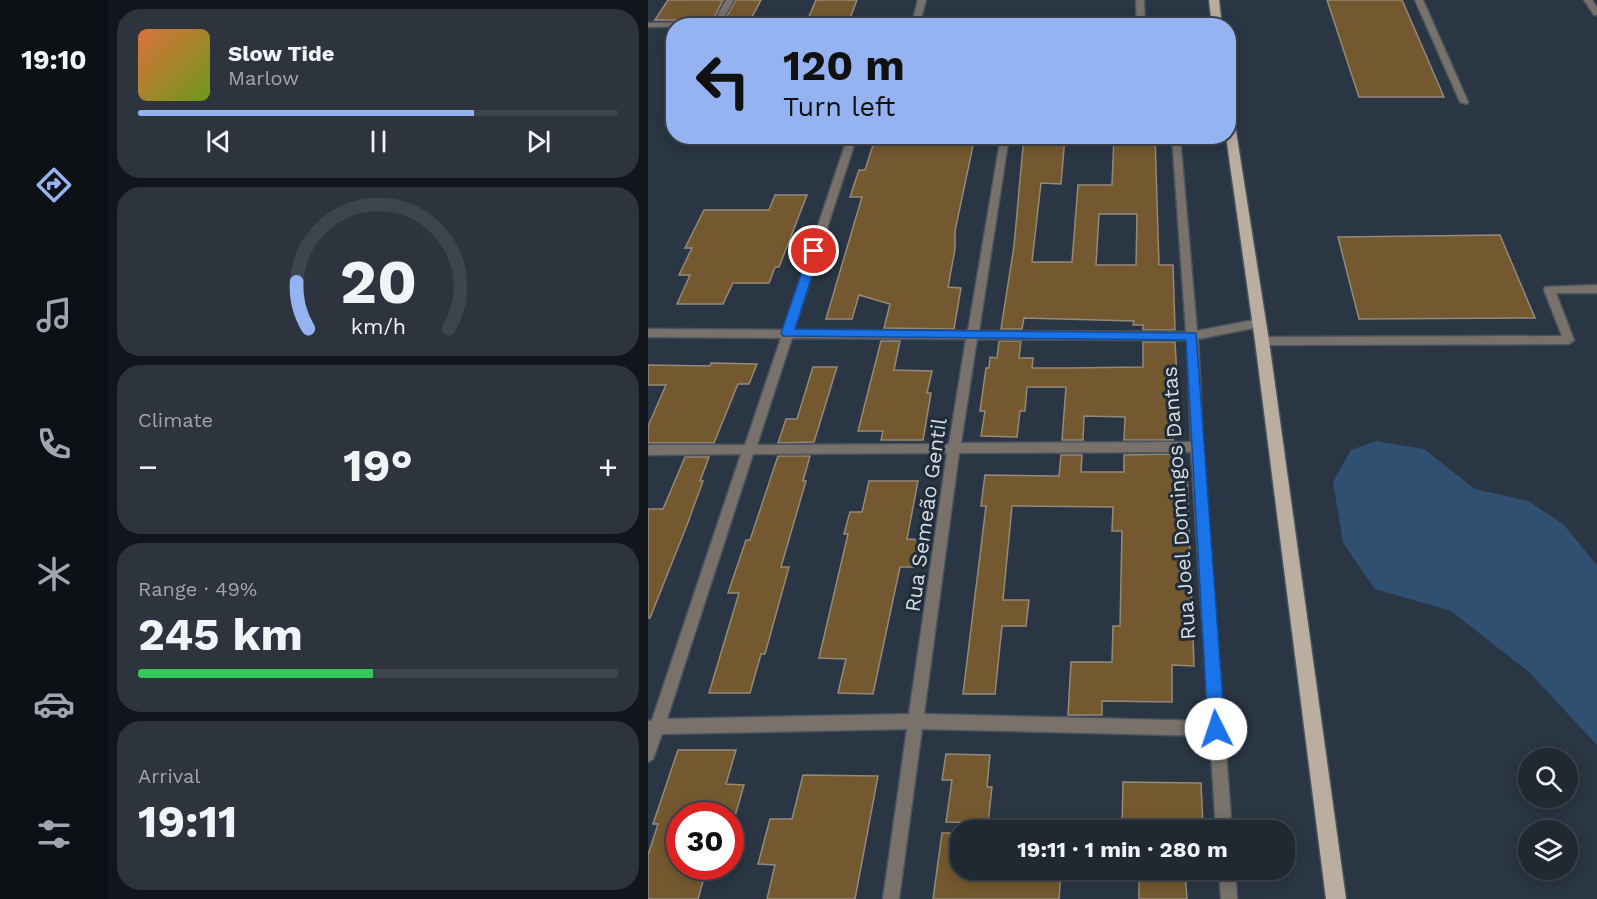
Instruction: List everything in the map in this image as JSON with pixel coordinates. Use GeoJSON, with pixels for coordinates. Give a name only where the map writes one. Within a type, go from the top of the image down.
{"type":"FeatureCollection","features":[{"type":"Feature","properties":{"kind":"main road"},"geometry":{"type":"LineString","coordinates":[[1214,0],[1216,18]]}},
{"type":"Feature","properties":{"kind":"main road"},"geometry":{"type":"LineString","coordinates":[[1233,144],[1262,341],[1336,899]]}},
{"type":"Feature","properties":{"kind":"street"},"geometry":{"type":"LineString","coordinates":[[720,18],[730,0]]}},
{"type":"Feature","properties":{"kind":"street"},"geometry":{"type":"LineString","coordinates":[[917,18],[921,0]]}},
{"type":"Feature","properties":{"kind":"street"},"geometry":{"type":"LineString","coordinates":[[1140,0],[1141,18]]}},
{"type":"Feature","properties":{"kind":"street"},"geometry":{"type":"LineString","coordinates":[[1419,0],[1464,102]]}},
{"type":"Feature","properties":{"kind":"street"},"geometry":{"type":"LineString","coordinates":[[1588,0],[1597,13]]}},
{"type":"Feature","properties":{"kind":"street"},"geometry":{"type":"LineString","coordinates":[[648,25],[666,25]]}},
{"type":"Feature","properties":{"kind":"street"},"geometry":{"type":"LineString","coordinates":[[648,754],[652,727],[750,450],[850,144]]}},
{"type":"Feature","properties":{"kind":"street","name":"Rua Semeão Gentil"},"geometry":{"type":"LineString","coordinates":[[891,899],[954,448],[1004,144]]}},
{"type":"Feature","properties":{"kind":"street","name":"Rua Joel Domingos Dantas"},"geometry":{"type":"LineString","coordinates":[[1177,144],[1192,336],[1197,447],[1223,820]]}},
{"type":"Feature","properties":{"kind":"street"},"geometry":{"type":"LineString","coordinates":[[1262,341],[1569,340],[1549,290],[1597,289]]}},
{"type":"Feature","properties":{"kind":"street"},"geometry":{"type":"LineString","coordinates":[[648,333],[1192,336],[1259,324]]}},
{"type":"Feature","properties":{"kind":"street"},"geometry":{"type":"LineString","coordinates":[[648,450],[1197,447]]}},
{"type":"Feature","properties":{"kind":"street"},"geometry":{"type":"LineString","coordinates":[[652,727],[917,721],[1216,729]]}},
{"type":"Feature","properties":{"kind":"street"},"geometry":{"type":"LineString","coordinates":[[1228,880],[1229,899]]}},
{"type":"Feature","properties":{"kind":"water"},"geometry":{"type":"Polygon","coordinates":[[[1376,441],[1424,449],[1475,489],[1528,501],[1563,524],[1597,565],[1597,745],[1529,672],[1451,611],[1375,589],[1343,543],[1333,482],[1351,450],[1376,441]]]}},
{"type":"Feature","properties":{"kind":"building"},"geometry":{"type":"Polygon","coordinates":[[[668,0],[723,0],[714,18],[655,20],[668,0]]]}},
{"type":"Feature","properties":{"kind":"building"},"geometry":{"type":"Polygon","coordinates":[[[736,0],[761,0],[752,18],[726,18],[736,0]]]}},
{"type":"Feature","properties":{"kind":"building"},"geometry":{"type":"Polygon","coordinates":[[[816,0],[857,0],[850,18],[808,18],[816,0]]]}},
{"type":"Feature","properties":{"kind":"building"},"geometry":{"type":"Polygon","coordinates":[[[1327,0],[1402,0],[1444,97],[1359,97],[1327,0]]]}},
{"type":"Feature","properties":{"kind":"building"},"geometry":{"type":"Polygon","coordinates":[[[873,144],[973,144],[955,231],[955,249],[948,287],[961,288],[954,329],[884,328],[890,304],[859,295],[852,319],[826,319],[862,197],[850,197],[859,170],[865,170],[873,144]]]}},
{"type":"Feature","properties":{"kind":"building"},"geometry":{"type":"Polygon","coordinates":[[[1023,144],[1064,144],[1061,184],[1041,183],[1032,262],[1072,262],[1078,185],[1112,185],[1114,144],[1155,144],[1159,265],[1173,265],[1175,330],[1143,330],[1143,325],[1133,325],[1134,321],[1024,318],[1022,329],[1001,329],[1014,246],[1023,144]],[[1099,214],[1096,265],[1136,265],[1137,214],[1099,214]]]}},
{"type":"Feature","properties":{"kind":"building"},"geometry":{"type":"Polygon","coordinates":[[[775,195],[807,195],[779,267],[775,267],[769,283],[733,283],[723,304],[677,304],[690,275],[679,275],[692,248],[685,248],[704,210],[769,210],[775,195]]]}},
{"type":"Feature","properties":{"kind":"building"},"geometry":{"type":"Polygon","coordinates":[[[1500,235],[1535,318],[1359,319],[1338,237],[1500,235]]]}},
{"type":"Feature","properties":{"kind":"building"},"geometry":{"type":"Polygon","coordinates":[[[881,341],[900,341],[894,370],[932,371],[927,393],[931,393],[923,440],[881,440],[883,431],[858,431],[881,341]]]}},
{"type":"Feature","properties":{"kind":"building"},"geometry":{"type":"Polygon","coordinates":[[[999,341],[1021,341],[1019,358],[1033,358],[1032,368],[1143,367],[1143,342],[1175,342],[1179,413],[1173,413],[1173,440],[1124,440],[1125,417],[1084,416],[1083,440],[1062,440],[1066,387],[1027,387],[1025,411],[1020,411],[1017,437],[981,436],[985,411],[980,411],[986,368],[989,368],[990,357],[997,358],[999,341]]]}},
{"type":"Feature","properties":{"kind":"building"},"geometry":{"type":"Polygon","coordinates":[[[711,363],[757,364],[749,384],[738,384],[714,443],[648,443],[648,426],[666,385],[648,385],[648,365],[710,366],[711,363]]]}},
{"type":"Feature","properties":{"kind":"building"},"geometry":{"type":"Polygon","coordinates":[[[813,367],[837,367],[814,442],[778,443],[786,419],[797,419],[813,367]]]}},
{"type":"Feature","properties":{"kind":"building"},"geometry":{"type":"Polygon","coordinates":[[[1174,454],[1174,471],[1187,471],[1194,666],[1172,665],[1172,702],[1102,701],[1102,715],[1068,715],[1071,662],[1112,662],[1113,626],[1120,626],[1122,531],[1112,531],[1113,507],[1012,506],[1003,600],[1029,600],[1026,626],[1002,626],[995,694],[963,694],[986,506],[981,506],[985,475],[1059,476],[1061,455],[1082,455],[1081,472],[1124,472],[1124,455],[1174,454]]]}},
{"type":"Feature","properties":{"kind":"building"},"geometry":{"type":"Polygon","coordinates":[[[778,456],[810,456],[803,481],[806,481],[781,567],[789,567],[765,654],[761,654],[750,693],[709,693],[739,593],[728,593],[746,540],[750,540],[778,456]]]}},
{"type":"Feature","properties":{"kind":"building"},"geometry":{"type":"Polygon","coordinates":[[[685,457],[709,457],[687,525],[650,618],[648,618],[648,509],[663,509],[685,457]]]}},
{"type":"Feature","properties":{"kind":"building"},"geometry":{"type":"Polygon","coordinates":[[[869,481],[918,481],[907,539],[923,540],[918,567],[900,567],[873,694],[838,693],[846,659],[819,658],[848,534],[844,534],[850,512],[862,512],[869,481]]]}},
{"type":"Feature","properties":{"kind":"building"},"geometry":{"type":"Polygon","coordinates":[[[678,750],[736,750],[726,784],[744,785],[739,802],[666,802],[666,880],[703,880],[698,899],[648,899],[648,855],[658,824],[653,824],[678,750]]]}},
{"type":"Feature","properties":{"kind":"building"},"geometry":{"type":"Polygon","coordinates":[[[946,754],[990,755],[987,787],[992,787],[988,820],[950,820],[950,822],[946,822],[952,780],[942,780],[946,754]]]}},
{"type":"Feature","properties":{"kind":"building"},"geometry":{"type":"Polygon","coordinates":[[[803,775],[878,776],[855,899],[767,899],[775,865],[758,864],[770,819],[792,819],[803,775]]]}},
{"type":"Feature","properties":{"kind":"building"},"geometry":{"type":"Polygon","coordinates":[[[1123,782],[1201,783],[1203,820],[1122,820],[1123,782]]]}},
{"type":"Feature","properties":{"kind":"building"},"geometry":{"type":"Polygon","coordinates":[[[942,833],[950,833],[950,880],[1060,880],[1059,899],[933,899],[942,833]]]}},
{"type":"Feature","properties":{"kind":"building"},"geometry":{"type":"Polygon","coordinates":[[[1139,880],[1186,880],[1187,899],[1139,899],[1139,880]]]}},
{"type":"Feature","properties":{"kind":"route"},"geometry":{"type":"LineString","coordinates":[[814,251],[787,333],[1192,336],[1216,729]]}}]}
